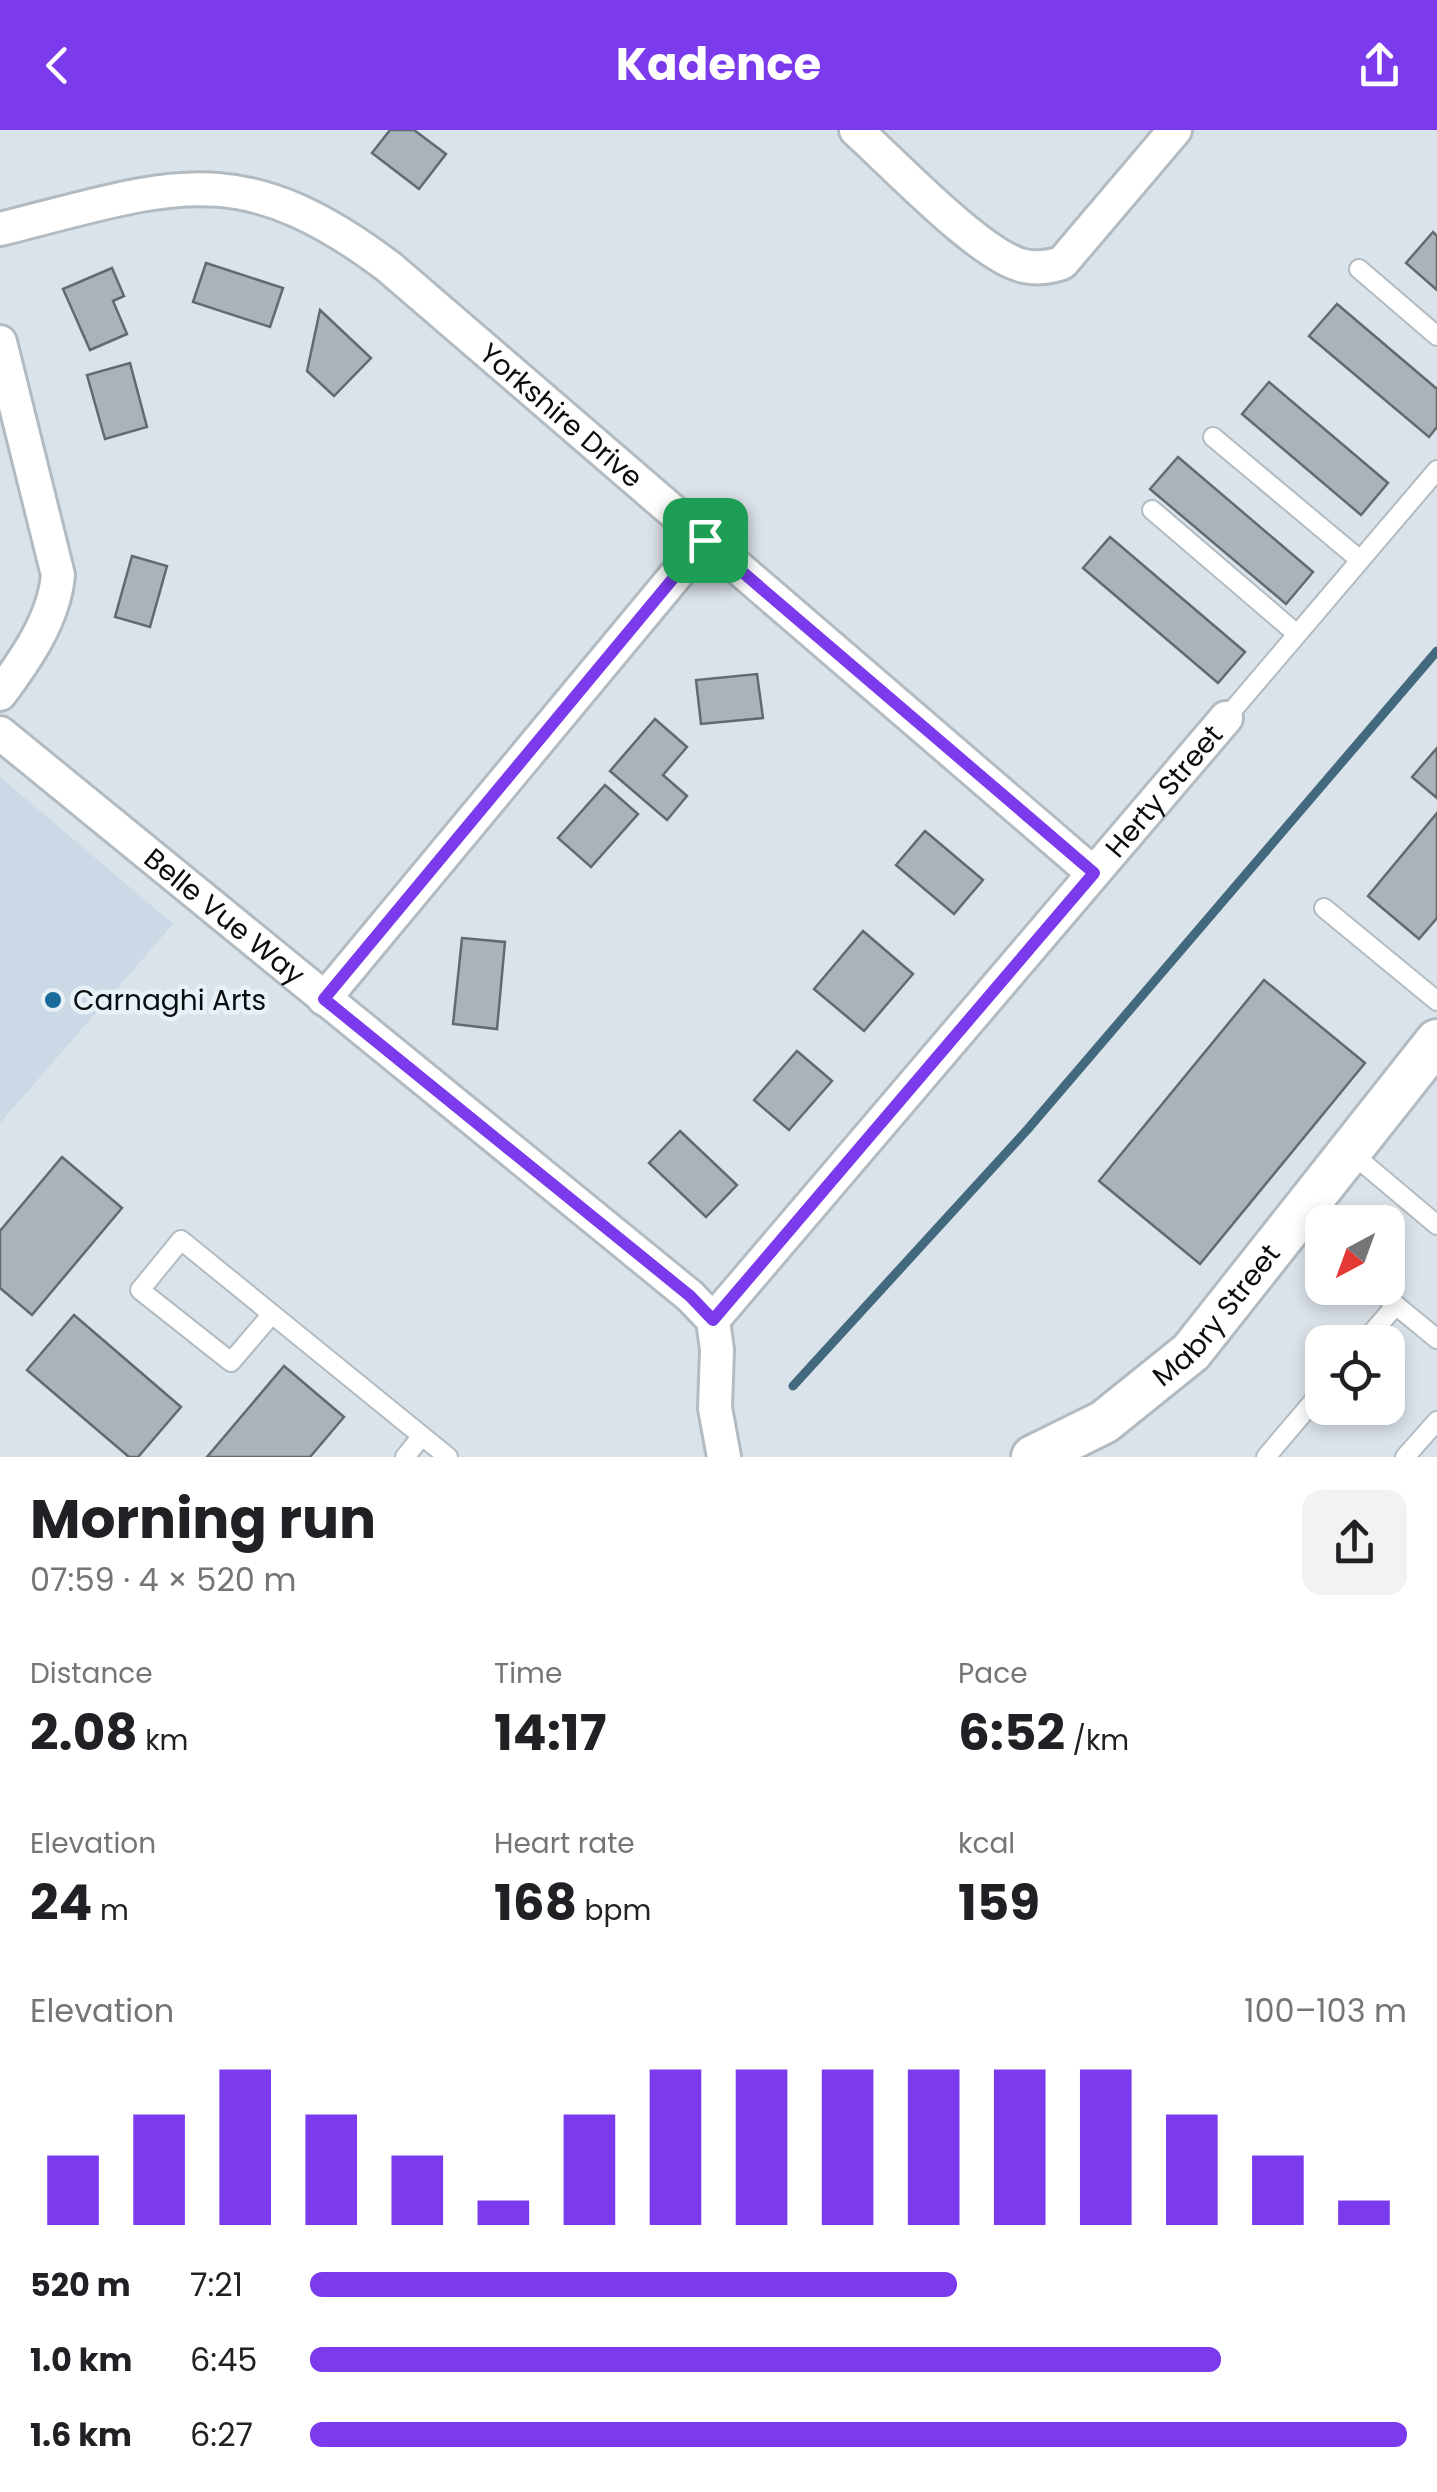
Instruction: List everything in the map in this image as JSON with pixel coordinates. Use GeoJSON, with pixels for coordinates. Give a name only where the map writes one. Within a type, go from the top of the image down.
{"type":"FeatureCollection","features":[{"type":"Feature","properties":{"kind":"street"},"geometry":{"type":"LineString","coordinates":[[856,130],[986,247],[1020,266],[1046,268],[1062,263],[1175,130]]}},
{"type":"Feature","properties":{"kind":"street","name":"Yorkshire Drive"},"geometry":{"type":"LineString","coordinates":[[0,230],[167,187],[238,191],[297,209],[347,234],[1094,873]]}},
{"type":"Feature","properties":{"kind":"street"},"geometry":{"type":"LineString","coordinates":[[0,342],[58,574],[56,596],[38,635],[0,694]]}},
{"type":"Feature","properties":{"kind":"street"},"geometry":{"type":"LineString","coordinates":[[324,999],[705,540]]}},
{"type":"Feature","properties":{"kind":"street","name":"Herty Street"},"geometry":{"type":"LineString","coordinates":[[713,1320],[1226,718]]}},
{"type":"Feature","properties":{"kind":"street","name":"Belle Vue Way"},"geometry":{"type":"LineString","coordinates":[[0,733],[674,1284],[713,1320]]}},
{"type":"Feature","properties":{"kind":"street","name":"Mabry Street"},"geometry":{"type":"LineString","coordinates":[[1321,1205],[1348,1150],[1437,1040]]}},
{"type":"Feature","properties":{"kind":"street","name":"Mabry Street"},"geometry":{"type":"LineString","coordinates":[[1033,1457],[1104,1422],[1191,1352],[1305,1235]]}},
{"type":"Feature","properties":{"kind":"street"},"geometry":{"type":"LineString","coordinates":[[713,1320],[717,1350],[715,1408],[724,1457]]}},
{"type":"Feature","properties":{"kind":"lane"},"geometry":{"type":"LineString","coordinates":[[1360,269],[1437,336]]}},
{"type":"Feature","properties":{"kind":"lane"},"geometry":{"type":"LineString","coordinates":[[1213,437],[1360,560]]}},
{"type":"Feature","properties":{"kind":"lane"},"geometry":{"type":"LineString","coordinates":[[1226,718],[1437,470]]}},
{"type":"Feature","properties":{"kind":"lane"},"geometry":{"type":"LineString","coordinates":[[1152,510],[1297,634]]}},
{"type":"Feature","properties":{"kind":"lane"},"geometry":{"type":"LineString","coordinates":[[1324,908],[1437,1001]]}},
{"type":"Feature","properties":{"kind":"lane"},"geometry":{"type":"LineString","coordinates":[[1348,1150],[1437,1225]]}},
{"type":"Feature","properties":{"kind":"lane"},"geometry":{"type":"LineString","coordinates":[[272,1314],[231,1362],[140,1290],[181,1240],[448,1457]]}},
{"type":"Feature","properties":{"kind":"lane"},"geometry":{"type":"LineString","coordinates":[[1379,1325],[1396,1305],[1437,1339]]}},
{"type":"Feature","properties":{"kind":"lane"},"geometry":{"type":"LineString","coordinates":[[1266,1457],[1305,1411]]}},
{"type":"Feature","properties":{"kind":"lane"},"geometry":{"type":"LineString","coordinates":[[1405,1457],[1437,1421]]}},
{"type":"Feature","properties":{"kind":"lane"},"geometry":{"type":"LineString","coordinates":[[405,1457],[422,1436]]}},
{"type":"Feature","properties":{"kind":"shaded area","name":"Carnaghi Arts"},"geometry":{"type":"Polygon","coordinates":[[[0,777],[173,924],[0,1123],[0,777]]]}},
{"type":"Feature","properties":{"kind":"building"},"geometry":{"type":"Polygon","coordinates":[[[390,130],[414,130],[446,154],[419,189],[372,153],[390,130]]]}},
{"type":"Feature","properties":{"kind":"building"},"geometry":{"type":"Polygon","coordinates":[[[1433,232],[1437,236],[1437,290],[1406,263],[1433,232]]]}},
{"type":"Feature","properties":{"kind":"building"},"geometry":{"type":"Polygon","coordinates":[[[206,263],[283,288],[270,327],[193,302],[206,263]]]}},
{"type":"Feature","properties":{"kind":"building"},"geometry":{"type":"Polygon","coordinates":[[[112,268],[124,296],[113,301],[127,334],[90,350],[63,289],[112,268]]]}},
{"type":"Feature","properties":{"kind":"building"},"geometry":{"type":"Polygon","coordinates":[[[1337,304],[1437,389],[1437,427],[1429,437],[1309,336],[1337,304]]]}},
{"type":"Feature","properties":{"kind":"building"},"geometry":{"type":"Polygon","coordinates":[[[320,310],[371,358],[334,396],[307,371],[320,310]]]}},
{"type":"Feature","properties":{"kind":"building"},"geometry":{"type":"Polygon","coordinates":[[[130,363],[147,427],[105,439],[87,375],[130,363]]]}},
{"type":"Feature","properties":{"kind":"building"},"geometry":{"type":"Polygon","coordinates":[[[1269,382],[1388,483],[1361,515],[1242,414],[1269,382]]]}},
{"type":"Feature","properties":{"kind":"building"},"geometry":{"type":"Polygon","coordinates":[[[1178,457],[1313,572],[1286,604],[1150,489],[1178,457]]]}},
{"type":"Feature","properties":{"kind":"building"},"geometry":{"type":"Polygon","coordinates":[[[1110,537],[1245,652],[1218,683],[1083,568],[1110,537]]]}},
{"type":"Feature","properties":{"kind":"building"},"geometry":{"type":"Polygon","coordinates":[[[132,556],[167,566],[150,627],[115,617],[132,556]]]}},
{"type":"Feature","properties":{"kind":"building"},"geometry":{"type":"Polygon","coordinates":[[[757,674],[763,718],[701,724],[696,680],[757,674]]]}},
{"type":"Feature","properties":{"kind":"building"},"geometry":{"type":"Polygon","coordinates":[[[655,719],[687,747],[663,775],[687,796],[667,820],[610,771],[655,719]]]}},
{"type":"Feature","properties":{"kind":"building"},"geometry":{"type":"Polygon","coordinates":[[[1437,748],[1437,798],[1412,777],[1437,748]]]}},
{"type":"Feature","properties":{"kind":"building"},"geometry":{"type":"Polygon","coordinates":[[[605,785],[638,814],[591,867],[558,838],[605,785]]]}},
{"type":"Feature","properties":{"kind":"building"},"geometry":{"type":"Polygon","coordinates":[[[1437,813],[1437,918],[1419,939],[1368,896],[1437,813]]]}},
{"type":"Feature","properties":{"kind":"building"},"geometry":{"type":"Polygon","coordinates":[[[925,831],[983,880],[954,914],[896,865],[925,831]]]}},
{"type":"Feature","properties":{"kind":"building"},"geometry":{"type":"Polygon","coordinates":[[[863,931],[913,974],[864,1031],[814,989],[863,931]]]}},
{"type":"Feature","properties":{"kind":"building"},"geometry":{"type":"Polygon","coordinates":[[[462,938],[505,942],[497,1029],[453,1024],[462,938]]]}},
{"type":"Feature","properties":{"kind":"building"},"geometry":{"type":"Polygon","coordinates":[[[1264,980],[1365,1063],[1200,1264],[1099,1181],[1264,980]]]}},
{"type":"Feature","properties":{"kind":"building"},"geometry":{"type":"Polygon","coordinates":[[[797,1051],[832,1081],[789,1130],[754,1100],[797,1051]]]}},
{"type":"Feature","properties":{"kind":"building"},"geometry":{"type":"Polygon","coordinates":[[[680,1131],[737,1185],[706,1217],[649,1163],[680,1131]]]}},
{"type":"Feature","properties":{"kind":"building"},"geometry":{"type":"Polygon","coordinates":[[[62,1157],[122,1208],[32,1315],[0,1288],[0,1231],[62,1157]]]}},
{"type":"Feature","properties":{"kind":"building"},"geometry":{"type":"Polygon","coordinates":[[[74,1315],[181,1407],[138,1457],[129,1457],[27,1370],[74,1315]]]}},
{"type":"Feature","properties":{"kind":"building"},"geometry":{"type":"Polygon","coordinates":[[[284,1366],[344,1417],[310,1457],[207,1457],[284,1366]]]}},
{"type":"Feature","properties":{"kind":"waterway"},"geometry":{"type":"LineString","coordinates":[[793,1386],[1027,1130],[1437,651]]}},
{"type":"Feature","properties":{"kind":"place","name":"Carnaghi Arts"},"geometry":{"type":"Point","coordinates":[53,1000]}},
{"type":"Feature","properties":{"kind":"route"},"geometry":{"type":"LineString","coordinates":[[705,540],[1094,873],[713,1320],[690,1296],[324,999],[705,540]]}}]}
